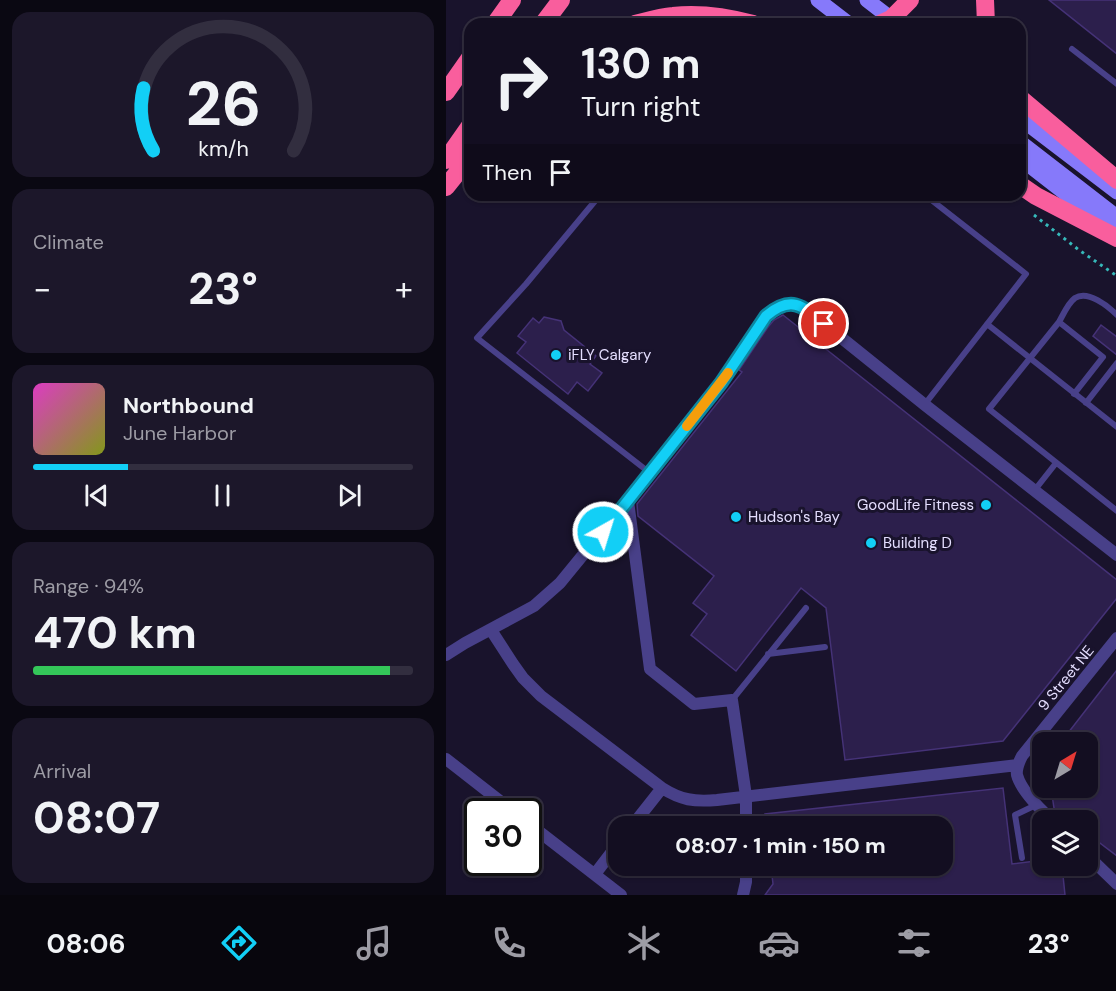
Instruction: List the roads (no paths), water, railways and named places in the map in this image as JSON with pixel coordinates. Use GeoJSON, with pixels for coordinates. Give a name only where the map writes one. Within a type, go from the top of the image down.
{"type":"FeatureCollection","features":[{"type":"Feature","properties":{"kind":"highway"},"geometry":{"type":"LineString","coordinates":[[499,18],[512,0]]}},
{"type":"Feature","properties":{"kind":"highway"},"geometry":{"type":"LineString","coordinates":[[548,18],[561,0]]}},
{"type":"Feature","properties":{"kind":"highway"},"geometry":{"type":"LineString","coordinates":[[894,18],[910,0]]}},
{"type":"Feature","properties":{"kind":"highway"},"geometry":{"type":"LineString","coordinates":[[985,0],[986,18]]}},
{"type":"Feature","properties":{"kind":"highway"},"geometry":{"type":"LineString","coordinates":[[663,18],[672,16],[722,18]]}},
{"type":"Feature","properties":{"kind":"highway"},"geometry":{"type":"LineString","coordinates":[[446,92],[464,66]]}},
{"type":"Feature","properties":{"kind":"highway"},"geometry":{"type":"LineString","coordinates":[[1026,103],[1116,180]]}},
{"type":"Feature","properties":{"kind":"highway"},"geometry":{"type":"LineString","coordinates":[[446,160],[464,134]]}},
{"type":"Feature","properties":{"kind":"highway"},"geometry":{"type":"LineString","coordinates":[[446,187],[464,164]]}},
{"type":"Feature","properties":{"kind":"highway"},"geometry":{"type":"LineString","coordinates":[[1026,189],[1116,238]]}},
{"type":"Feature","properties":{"kind":"street"},"geometry":{"type":"LineString","coordinates":[[818,0],[841,18]]}},
{"type":"Feature","properties":{"kind":"street"},"geometry":{"type":"LineString","coordinates":[[867,0],[886,18]]}},
{"type":"Feature","properties":{"kind":"street"},"geometry":{"type":"LineString","coordinates":[[1026,123],[1116,192]]}},
{"type":"Feature","properties":{"kind":"street"},"geometry":{"type":"LineString","coordinates":[[1026,147],[1116,217]]}},
{"type":"Feature","properties":{"kind":"street"},"geometry":{"type":"LineString","coordinates":[[1026,163],[1116,233]]}},
{"type":"Feature","properties":{"kind":"street"},"geometry":{"type":"LineString","coordinates":[[446,655],[546,597],[572,570],[721,383],[766,316],[785,304],[804,308],[1116,555]]}},
{"type":"Feature","properties":{"kind":"street"},"geometry":{"type":"LineString","coordinates":[[628,501],[650,669],[694,704],[732,700],[746,796],[746,816]]}},
{"type":"Feature","properties":{"kind":"street"},"geometry":{"type":"LineString","coordinates":[[491,630],[523,678],[541,696],[662,788],[685,800],[701,801],[1018,765],[1017,773],[1021,783],[1042,810]]}},
{"type":"Feature","properties":{"kind":"street","name":"9 Street NE"},"geometry":{"type":"LineString","coordinates":[[1018,765],[1022,756],[1116,638]]}},
{"type":"Feature","properties":{"kind":"street"},"geometry":{"type":"LineString","coordinates":[[446,759],[496,798]]}},
{"type":"Feature","properties":{"kind":"street"},"geometry":{"type":"LineString","coordinates":[[640,816],[662,788]]}},
{"type":"Feature","properties":{"kind":"street"},"geometry":{"type":"LineString","coordinates":[[542,834],[621,895]]}},
{"type":"Feature","properties":{"kind":"street"},"geometry":{"type":"LineString","coordinates":[[595,874],[608,857]]}},
{"type":"Feature","properties":{"kind":"street"},"geometry":{"type":"LineString","coordinates":[[1098,866],[1116,884]]}},
{"type":"Feature","properties":{"kind":"street"},"geometry":{"type":"LineString","coordinates":[[743,895],[746,876]]}},
{"type":"Feature","properties":{"kind":"lane"},"geometry":{"type":"LineString","coordinates":[[1072,49],[1116,84]]}},
{"type":"Feature","properties":{"kind":"lane"},"geometry":{"type":"LineString","coordinates":[[595,201],[526,284],[477,338],[650,473]]}},
{"type":"Feature","properties":{"kind":"lane"},"geometry":{"type":"LineString","coordinates":[[925,405],[1026,274],[933,201]]}},
{"type":"Feature","properties":{"kind":"lane"},"geometry":{"type":"LineString","coordinates":[[1116,315],[1092,298],[1082,296],[1075,298],[1059,322],[989,410],[1116,511]]}},
{"type":"Feature","properties":{"kind":"lane"},"geometry":{"type":"LineString","coordinates":[[1059,322],[1103,357],[1074,394]]}},
{"type":"Feature","properties":{"kind":"lane"},"geometry":{"type":"LineString","coordinates":[[987,324],[1116,427]]}},
{"type":"Feature","properties":{"kind":"lane"},"geometry":{"type":"LineString","coordinates":[[1086,403],[1116,363]]}},
{"type":"Feature","properties":{"kind":"lane"},"geometry":{"type":"LineString","coordinates":[[1034,491],[1056,464]]}},
{"type":"Feature","properties":{"kind":"lane"},"geometry":{"type":"LineString","coordinates":[[732,700],[806,608]]}},
{"type":"Feature","properties":{"kind":"lane"},"geometry":{"type":"LineString","coordinates":[[768,654],[825,647]]}},
{"type":"Feature","properties":{"kind":"lane"},"geometry":{"type":"LineString","coordinates":[[1022,858],[1015,816],[1037,805]]}},
{"type":"Feature","properties":{"kind":"place","name":"iFLY Calgary"},"geometry":{"type":"Point","coordinates":[556,355]}},
{"type":"Feature","properties":{"kind":"place","name":"GoodLife Fitness"},"geometry":{"type":"Point","coordinates":[986,505]}},
{"type":"Feature","properties":{"kind":"place","name":"Hudson's Bay"},"geometry":{"type":"Point","coordinates":[736,517]}},
{"type":"Feature","properties":{"kind":"place","name":"Building D"},"geometry":{"type":"Point","coordinates":[871,543]}}]}
